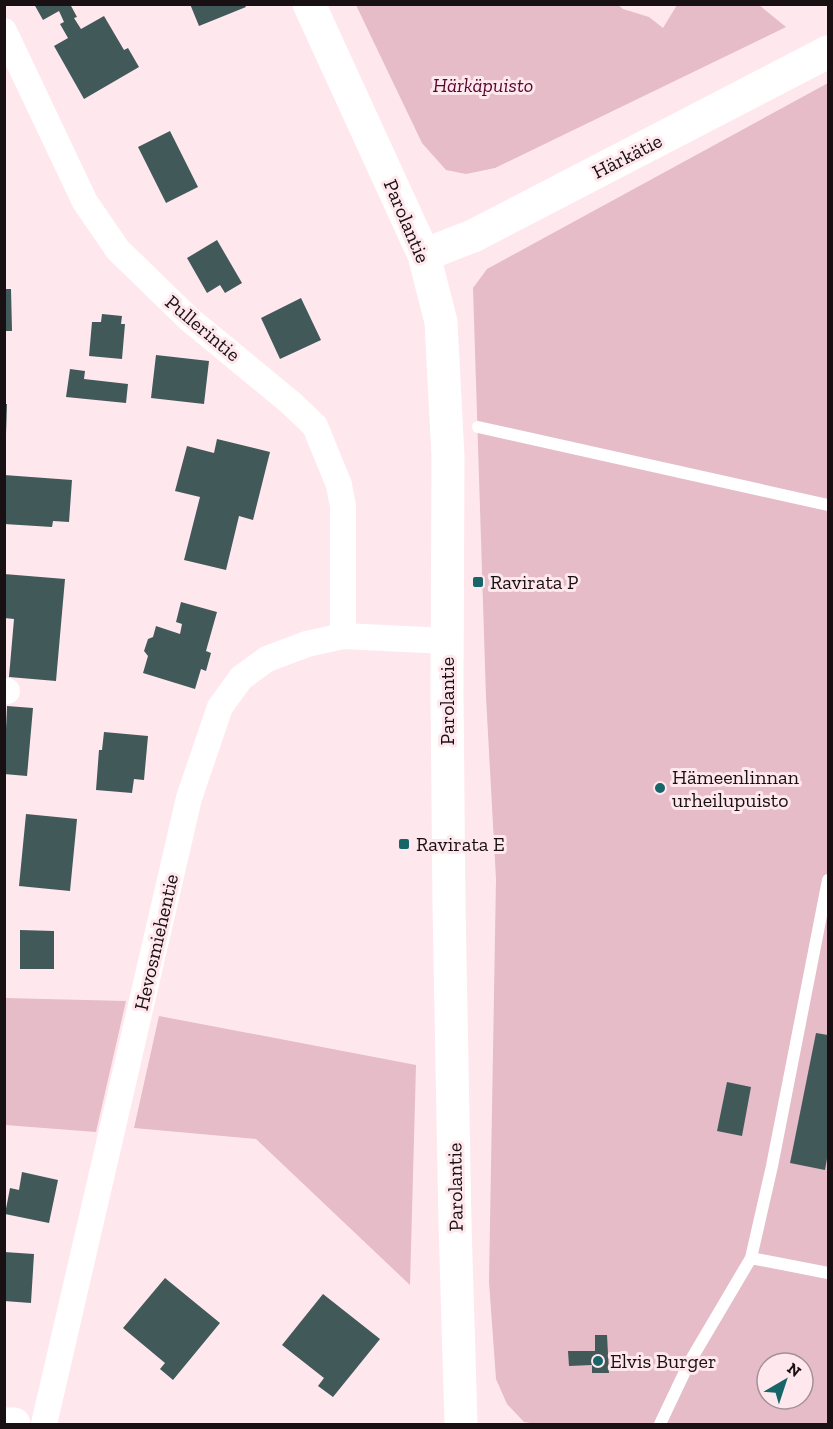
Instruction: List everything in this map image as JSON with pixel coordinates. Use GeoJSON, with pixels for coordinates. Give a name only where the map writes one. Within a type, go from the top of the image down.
{"type":"FeatureCollection","features":[{"type":"Feature","properties":{"kind":"main road","name":"Parolantie"},"geometry":{"type":"LineString","coordinates":[[309,4],[424,255],[441,322],[448,457],[449,918],[461,1425]]}},
{"type":"Feature","properties":{"kind":"main road","name":"Härkätie"},"geometry":{"type":"LineString","coordinates":[[424,255],[473,236],[828,52]]}},
{"type":"Feature","properties":{"kind":"main road"},"geometry":{"type":"LineString","coordinates":[[4,1424],[14,1425]]}},
{"type":"Feature","properties":{"kind":"street","name":"Pullerintie"},"geometry":{"type":"LineString","coordinates":[[4,31],[85,202],[118,250],[189,319],[291,403],[315,426],[339,485],[343,506],[342,636]]}},
{"type":"Feature","properties":{"kind":"street","name":"Hevosmiehentie"},"geometry":{"type":"LineString","coordinates":[[44,1425],[189,798],[220,707],[241,678],[267,659],[307,644],[342,636],[447,641]]}},
{"type":"Feature","properties":{"kind":"lane"},"geometry":{"type":"LineString","coordinates":[[478,427],[828,506]]}},
{"type":"Feature","properties":{"kind":"lane"},"geometry":{"type":"LineString","coordinates":[[660,1425],[689,1363],[751,1258],[772,1166],[828,880]]}},
{"type":"Feature","properties":{"kind":"lane"},"geometry":{"type":"LineString","coordinates":[[751,1258],[828,1274]]}},
{"type":"Feature","properties":{"kind":"green space","name":"Härkäpuisto"},"geometry":{"type":"Polygon","coordinates":[[[356,5],[618,5],[623,9],[649,17],[663,28],[677,5],[759,5],[786,27],[495,168],[466,174],[446,170],[422,143],[356,5]]]}},
{"type":"Feature","properties":{"kind":"green space","name":"Hämeenlinnan urheilupuisto"},"geometry":{"type":"Polygon","coordinates":[[[828,83],[828,1424],[537,1424],[524,1422],[507,1404],[496,1379],[489,1282],[496,879],[486,697],[473,288],[487,269],[828,83]]]}},
{"type":"Feature","properties":{"kind":"green space"},"geometry":{"type":"Polygon","coordinates":[[[5,998],[126,1001],[96,1132],[5,1125],[5,998]]]}},
{"type":"Feature","properties":{"kind":"green space"},"geometry":{"type":"Polygon","coordinates":[[[159,1016],[416,1065],[410,1285],[256,1139],[134,1128],[159,1016]]]}},
{"type":"Feature","properties":{"kind":"building"},"geometry":{"type":"Polygon","coordinates":[[[34,4],[70,4],[77,17],[74,18],[81,29],[104,16],[124,50],[128,48],[139,67],[84,99],[54,46],[68,38],[60,24],[64,22],[59,11],[43,20],[34,4]]]}},
{"type":"Feature","properties":{"kind":"building"},"geometry":{"type":"Polygon","coordinates":[[[190,4],[244,4],[246,7],[199,26],[190,4]]]}},
{"type":"Feature","properties":{"kind":"building"},"geometry":{"type":"Polygon","coordinates":[[[170,131],[198,187],[166,203],[138,147],[170,131]]]}},
{"type":"Feature","properties":{"kind":"building"},"geometry":{"type":"Polygon","coordinates":[[[217,240],[242,283],[225,293],[220,285],[207,293],[187,258],[217,240]]]}},
{"type":"Feature","properties":{"kind":"building"},"geometry":{"type":"Polygon","coordinates":[[[4,289],[11,289],[12,331],[4,331],[4,289]]]}},
{"type":"Feature","properties":{"kind":"building"},"geometry":{"type":"Polygon","coordinates":[[[301,298],[321,340],[280,359],[261,318],[301,298]]]}},
{"type":"Feature","properties":{"kind":"building"},"geometry":{"type":"Polygon","coordinates":[[[102,314],[122,316],[121,324],[125,324],[122,359],[89,356],[92,322],[101,322],[102,314]]]}},
{"type":"Feature","properties":{"kind":"building"},"geometry":{"type":"Polygon","coordinates":[[[156,355],[209,361],[204,404],[151,398],[156,355]]]}},
{"type":"Feature","properties":{"kind":"building"},"geometry":{"type":"Polygon","coordinates":[[[70,369],[85,371],[84,379],[128,384],[126,403],[66,397],[70,369]]]}},
{"type":"Feature","properties":{"kind":"building"},"geometry":{"type":"Polygon","coordinates":[[[4,404],[7,404],[6,434],[4,434],[4,404]]]}},
{"type":"Feature","properties":{"kind":"building"},"geometry":{"type":"Polygon","coordinates":[[[217,439],[270,452],[253,520],[239,516],[226,570],[184,560],[200,497],[175,491],[187,446],[214,453],[217,439]]]}},
{"type":"Feature","properties":{"kind":"building"},"geometry":{"type":"Polygon","coordinates":[[[4,475],[72,480],[69,522],[53,521],[52,527],[4,524],[4,475]]]}},
{"type":"Feature","properties":{"kind":"building"},"geometry":{"type":"Polygon","coordinates":[[[4,574],[65,579],[56,681],[9,677],[14,619],[4,618],[4,574]]]}},
{"type":"Feature","properties":{"kind":"building"},"geometry":{"type":"Polygon","coordinates":[[[181,602],[217,612],[206,651],[211,653],[206,671],[201,669],[195,689],[143,673],[148,656],[144,651],[148,639],[153,637],[156,626],[180,634],[182,624],[176,622],[181,602]]]}},
{"type":"Feature","properties":{"kind":"building"},"geometry":{"type":"Polygon","coordinates":[[[7,706],[33,708],[27,776],[4,774],[7,706]]]}},
{"type":"Feature","properties":{"kind":"building"},"geometry":{"type":"Polygon","coordinates":[[[104,732],[148,736],[144,780],[134,779],[132,793],[96,790],[99,750],[102,750],[104,732]]]}},
{"type":"Feature","properties":{"kind":"building"},"geometry":{"type":"Polygon","coordinates":[[[26,814],[77,819],[70,891],[19,886],[26,814]]]}},
{"type":"Feature","properties":{"kind":"building"},"geometry":{"type":"Polygon","coordinates":[[[20,930],[54,931],[54,969],[20,969],[20,930]]]}},
{"type":"Feature","properties":{"kind":"building"},"geometry":{"type":"Polygon","coordinates":[[[816,1033],[828,1035],[828,1153],[825,1170],[790,1163],[816,1033]]]}},
{"type":"Feature","properties":{"kind":"building"},"geometry":{"type":"Polygon","coordinates":[[[727,1082],[751,1087],[742,1136],[717,1131],[727,1082]]]}},
{"type":"Feature","properties":{"kind":"building"},"geometry":{"type":"Polygon","coordinates":[[[22,1172],[58,1180],[49,1223],[5,1214],[10,1188],[19,1190],[22,1172]]]}},
{"type":"Feature","properties":{"kind":"building"},"geometry":{"type":"Polygon","coordinates":[[[4,1252],[34,1254],[31,1303],[4,1301],[4,1252]]]}},
{"type":"Feature","properties":{"kind":"building"},"geometry":{"type":"Polygon","coordinates":[[[165,1278],[220,1323],[173,1380],[160,1369],[165,1363],[123,1328],[165,1278]]]}},
{"type":"Feature","properties":{"kind":"building"},"geometry":{"type":"Polygon","coordinates":[[[323,1294],[380,1339],[333,1397],[318,1386],[324,1378],[282,1345],[323,1294]]]}},
{"type":"Feature","properties":{"kind":"building"},"geometry":{"type":"Polygon","coordinates":[[[595,1335],[607,1335],[609,1373],[592,1373],[592,1365],[569,1366],[568,1351],[595,1351],[595,1335]]]}},
{"type":"Feature","properties":{"kind":"place","name":"Ravirata P"},"geometry":{"type":"Point","coordinates":[478,582]}},
{"type":"Feature","properties":{"kind":"place","name":"Hämeenlinnan urheilupuisto"},"geometry":{"type":"Point","coordinates":[660,788]}},
{"type":"Feature","properties":{"kind":"place","name":"Ravirata E"},"geometry":{"type":"Point","coordinates":[404,844]}},
{"type":"Feature","properties":{"kind":"place","name":"Elvis Burger"},"geometry":{"type":"Point","coordinates":[598,1361]}}]}
